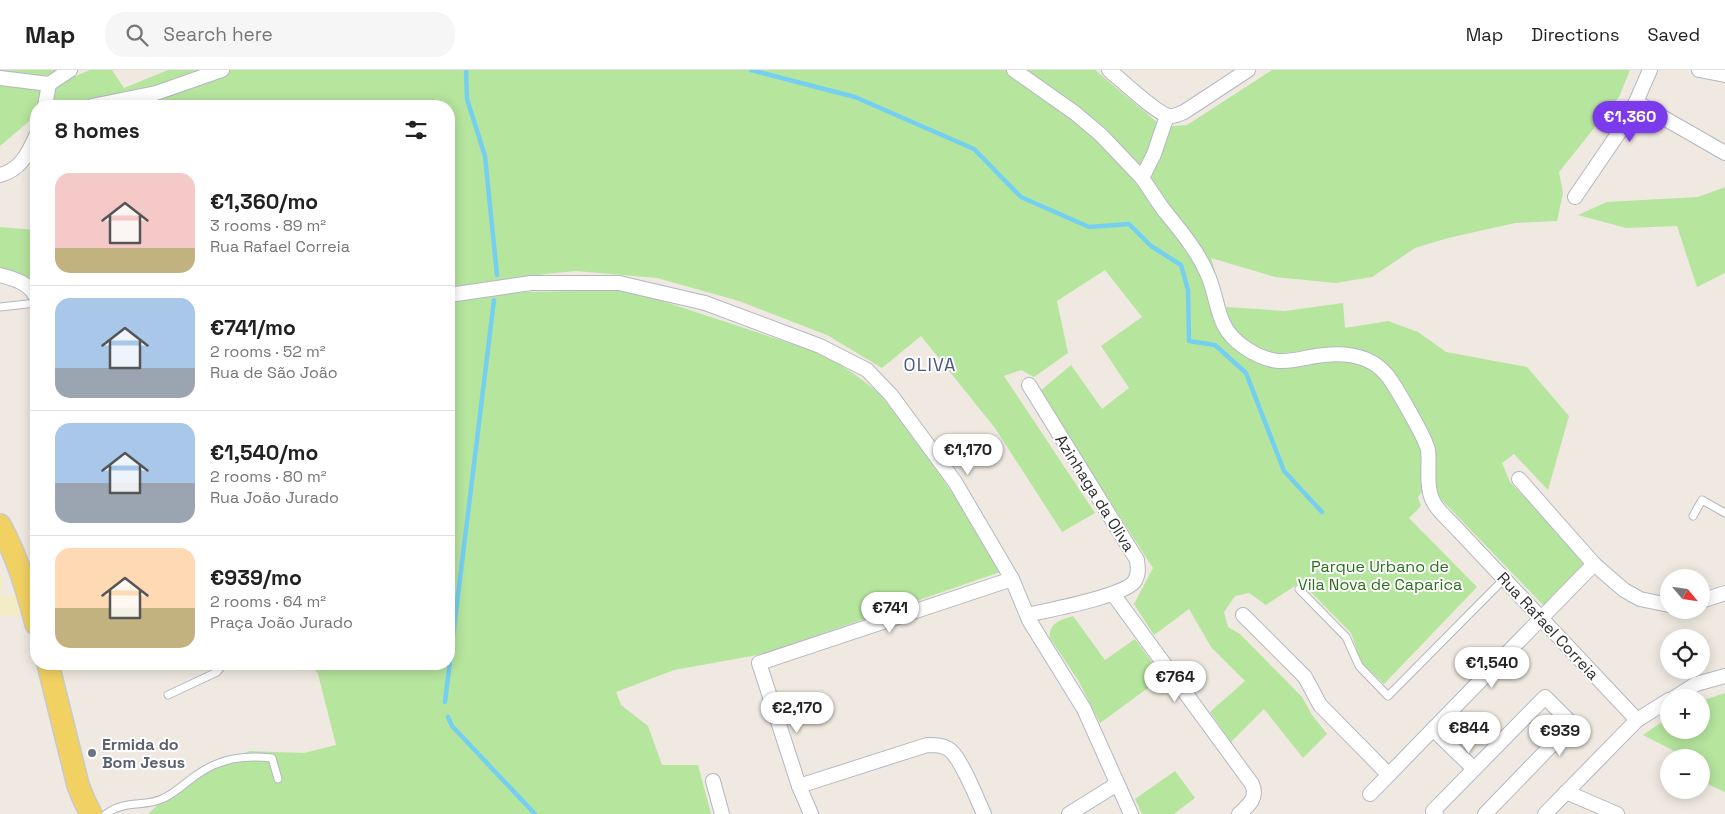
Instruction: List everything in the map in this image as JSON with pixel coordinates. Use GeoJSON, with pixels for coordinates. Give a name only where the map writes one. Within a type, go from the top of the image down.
{"type":"FeatureCollection","features":[{"type":"Feature","properties":{"kind":"main road"},"geometry":{"type":"LineString","coordinates":[[0,525],[18,564],[30,604]]}},
{"type":"Feature","properties":{"kind":"main road"},"geometry":{"type":"LineString","coordinates":[[49,670],[78,785],[92,814]]}},
{"type":"Feature","properties":{"kind":"street"},"geometry":{"type":"LineString","coordinates":[[0,78],[49,84],[70,70]]}},
{"type":"Feature","properties":{"kind":"street"},"geometry":{"type":"LineString","coordinates":[[122,100],[156,93],[222,70]]}},
{"type":"Feature","properties":{"kind":"street","name":"Rua Rafael Correia"},"geometry":{"type":"LineString","coordinates":[[1014,70],[1075,113],[1101,135],[1142,178],[1187,237],[1209,278],[1219,313],[1229,335],[1244,347],[1263,358],[1278,361],[1317,355],[1343,354],[1360,357],[1374,363],[1387,374],[1428,448],[1430,490],[1434,502],[1458,531],[1637,720]]}},
{"type":"Feature","properties":{"kind":"street"},"geometry":{"type":"LineString","coordinates":[[1109,70],[1156,109],[1168,116],[1179,115],[1248,70]]}},
{"type":"Feature","properties":{"kind":"street"},"geometry":{"type":"LineString","coordinates":[[1575,197],[1620,131],[1636,102],[1650,70]]}},
{"type":"Feature","properties":{"kind":"street"},"geometry":{"type":"LineString","coordinates":[[1699,70],[1725,75]]}},
{"type":"Feature","properties":{"kind":"street"},"geometry":{"type":"LineString","coordinates":[[46,100],[49,84]]}},
{"type":"Feature","properties":{"kind":"street"},"geometry":{"type":"LineString","coordinates":[[1636,102],[1725,153]]}},
{"type":"Feature","properties":{"kind":"street"},"geometry":{"type":"LineString","coordinates":[[1142,178],[1154,154],[1168,116]]}},
{"type":"Feature","properties":{"kind":"street"},"geometry":{"type":"LineString","coordinates":[[0,175],[11,172],[22,162],[30,147]]}},
{"type":"Feature","properties":{"kind":"street"},"geometry":{"type":"LineString","coordinates":[[0,275],[18,280],[30,287]]}},
{"type":"Feature","properties":{"kind":"street"},"geometry":{"type":"LineString","coordinates":[[455,294],[532,283],[619,283],[706,303],[820,346],[867,370],[891,396],[955,482],[1012,579],[1026,615],[1084,709],[1131,814]]}},
{"type":"Feature","properties":{"kind":"street","name":"Azinhaga da Oliva"},"geometry":{"type":"LineString","coordinates":[[1026,615],[1120,592],[1133,583],[1139,573],[1137,560],[1029,385]]}},
{"type":"Feature","properties":{"kind":"street"},"geometry":{"type":"LineString","coordinates":[[1519,479],[1594,564],[1624,590],[1640,599],[1660,603]]}},
{"type":"Feature","properties":{"kind":"street"},"geometry":{"type":"LineString","coordinates":[[1370,794],[1594,564]]}},
{"type":"Feature","properties":{"kind":"street"},"geometry":{"type":"LineString","coordinates":[[811,814],[799,786],[759,663],[1012,579]]}},
{"type":"Feature","properties":{"kind":"street"},"geometry":{"type":"LineString","coordinates":[[1710,598],[1725,593]]}},
{"type":"Feature","properties":{"kind":"street"},"geometry":{"type":"LineString","coordinates":[[1114,594],[1252,784],[1253,801],[1240,814]]}},
{"type":"Feature","properties":{"kind":"street"},"geometry":{"type":"LineString","coordinates":[[1243,615],[1305,677],[1320,705],[1388,774]]}},
{"type":"Feature","properties":{"kind":"street"},"geometry":{"type":"LineString","coordinates":[[1688,689],[1696,684],[1725,676]]}},
{"type":"Feature","properties":{"kind":"street"},"geometry":{"type":"LineString","coordinates":[[1436,814],[1433,811],[1544,697],[1572,724],[1484,814]]}},
{"type":"Feature","properties":{"kind":"street"},"geometry":{"type":"LineString","coordinates":[[1544,814],[1637,720],[1660,706]]}},
{"type":"Feature","properties":{"kind":"street"},"geometry":{"type":"LineString","coordinates":[[1433,729],[1474,769]]}},
{"type":"Feature","properties":{"kind":"street"},"geometry":{"type":"LineString","coordinates":[[799,786],[927,745],[939,745],[950,750],[958,759],[984,814]]}},
{"type":"Feature","properties":{"kind":"street"},"geometry":{"type":"LineString","coordinates":[[713,781],[722,814]]}},
{"type":"Feature","properties":{"kind":"street"},"geometry":{"type":"LineString","coordinates":[[1069,814],[1117,784]]}},
{"type":"Feature","properties":{"kind":"street"},"geometry":{"type":"LineString","coordinates":[[1566,792],[1617,814]]}},
{"type":"Feature","properties":{"kind":"lane"},"geometry":{"type":"LineString","coordinates":[[0,307],[30,304]]}},
{"type":"Feature","properties":{"kind":"lane"},"geometry":{"type":"LineString","coordinates":[[1693,516],[1702,500],[1725,513]]}},
{"type":"Feature","properties":{"kind":"lane"},"geometry":{"type":"LineString","coordinates":[[1299,589],[1346,637],[1359,666],[1388,696],[1504,579]]}},
{"type":"Feature","properties":{"kind":"lane"},"geometry":{"type":"LineString","coordinates":[[168,695],[218,670]]}},
{"type":"Feature","properties":{"kind":"lane"},"geometry":{"type":"LineString","coordinates":[[106,814],[112,809],[127,804],[164,799],[199,773],[234,758],[252,756],[272,758],[278,779]]}},
{"type":"Feature","properties":{"kind":"green space"},"geometry":{"type":"Polygon","coordinates":[[[0,70],[62,70],[57,75],[0,76],[0,70]]]}},
{"type":"Feature","properties":{"kind":"green space","name":"Parque Urbano de Vila Nova de Caparica"},"geometry":{"type":"Polygon","coordinates":[[[90,70],[112,70],[124,88],[168,70],[1095,70],[1163,127],[1187,125],[1272,70],[1630,70],[1619,97],[1559,172],[1563,193],[1557,221],[1515,223],[1448,238],[1415,248],[1372,277],[1336,283],[1275,277],[1211,258],[1226,307],[1285,311],[1343,303],[1345,328],[1388,321],[1418,332],[1446,352],[1527,367],[1569,416],[1548,490],[1514,454],[1502,463],[1510,482],[1586,562],[1544,606],[1438,496],[1422,492],[1418,497],[1421,506],[1409,518],[1477,587],[1384,684],[1361,662],[1351,633],[1301,582],[1266,605],[1249,593],[1235,596],[1224,612],[1228,627],[1240,634],[1302,697],[1312,715],[1327,734],[1303,758],[1264,709],[1231,742],[1210,712],[1245,681],[1211,647],[1189,609],[1154,635],[1134,604],[1153,568],[1039,392],[1071,365],[1102,409],[1129,388],[1101,346],[1142,317],[1105,270],[1057,301],[1068,353],[1034,377],[1021,370],[1004,376],[1095,513],[1062,532],[995,428],[921,336],[882,368],[827,335],[739,301],[657,278],[576,271],[545,274],[455,290],[455,100],[30,100],[30,121],[0,146],[0,85],[44,89],[90,70]]]}},
{"type":"Feature","properties":{"kind":"green space"},"geometry":{"type":"Polygon","coordinates":[[[1725,187],[1725,273],[1697,287],[1677,226],[1626,228],[1578,215],[1607,202],[1698,197],[1725,187]]]}},
{"type":"Feature","properties":{"kind":"green space"},"geometry":{"type":"Polygon","coordinates":[[[0,227],[30,230],[30,284],[0,272],[0,227]]]}},
{"type":"Feature","properties":{"kind":"green space"},"geometry":{"type":"Polygon","coordinates":[[[629,290],[823,354],[866,383],[886,402],[957,500],[1000,572],[763,654],[674,670],[616,692],[621,705],[648,726],[662,765],[698,765],[711,814],[148,814],[171,792],[224,761],[250,751],[304,753],[336,745],[318,674],[315,670],[455,670],[455,299],[524,292],[629,290]]]}},
{"type":"Feature","properties":{"kind":"green space"},"geometry":{"type":"Polygon","coordinates":[[[1073,616],[1105,660],[1135,639],[1163,677],[1100,723],[1078,680],[1050,638],[1051,629],[1056,623],[1073,616]]]}},
{"type":"Feature","properties":{"kind":"green space"},"geometry":{"type":"Polygon","coordinates":[[[1725,693],[1725,792],[1710,785],[1710,749],[1670,749],[1643,735],[1660,723],[1660,739],[1710,739],[1710,698],[1725,693]]]}},
{"type":"Feature","properties":{"kind":"green space"},"geometry":{"type":"Polygon","coordinates":[[[1175,771],[1195,798],[1174,814],[1142,814],[1135,799],[1175,771]]]}},
{"type":"Feature","properties":{"kind":"sand"},"geometry":{"type":"Polygon","coordinates":[[[0,573],[3,579],[1,594],[10,596],[19,591],[27,618],[17,615],[0,616],[0,573]]]}},
{"type":"Feature","properties":{"kind":"waterway"},"geometry":{"type":"LineString","coordinates":[[466,70],[467,99],[485,156],[497,275]]}},
{"type":"Feature","properties":{"kind":"waterway"},"geometry":{"type":"LineString","coordinates":[[751,70],[855,97],[974,149],[1021,197],[1089,227],[1129,224],[1151,246],[1181,265],[1188,290],[1189,341],[1215,345],[1246,373],[1284,471],[1322,512]]}},
{"type":"Feature","properties":{"kind":"waterway"},"geometry":{"type":"LineString","coordinates":[[455,620],[494,300]]}},
{"type":"Feature","properties":{"kind":"waterway"},"geometry":{"type":"LineString","coordinates":[[445,702],[449,670]]}},
{"type":"Feature","properties":{"kind":"waterway"},"geometry":{"type":"LineString","coordinates":[[448,717],[452,726],[535,814]]}},
{"type":"Feature","properties":{"kind":"place","name":"Ermida do Bom Jesus"},"geometry":{"type":"Point","coordinates":[92,753]}},
{"type":"Feature","properties":{"kind":"district","name":"OLIVA"},"geometry":{"type":"Point","coordinates":[930,364]}}]}
